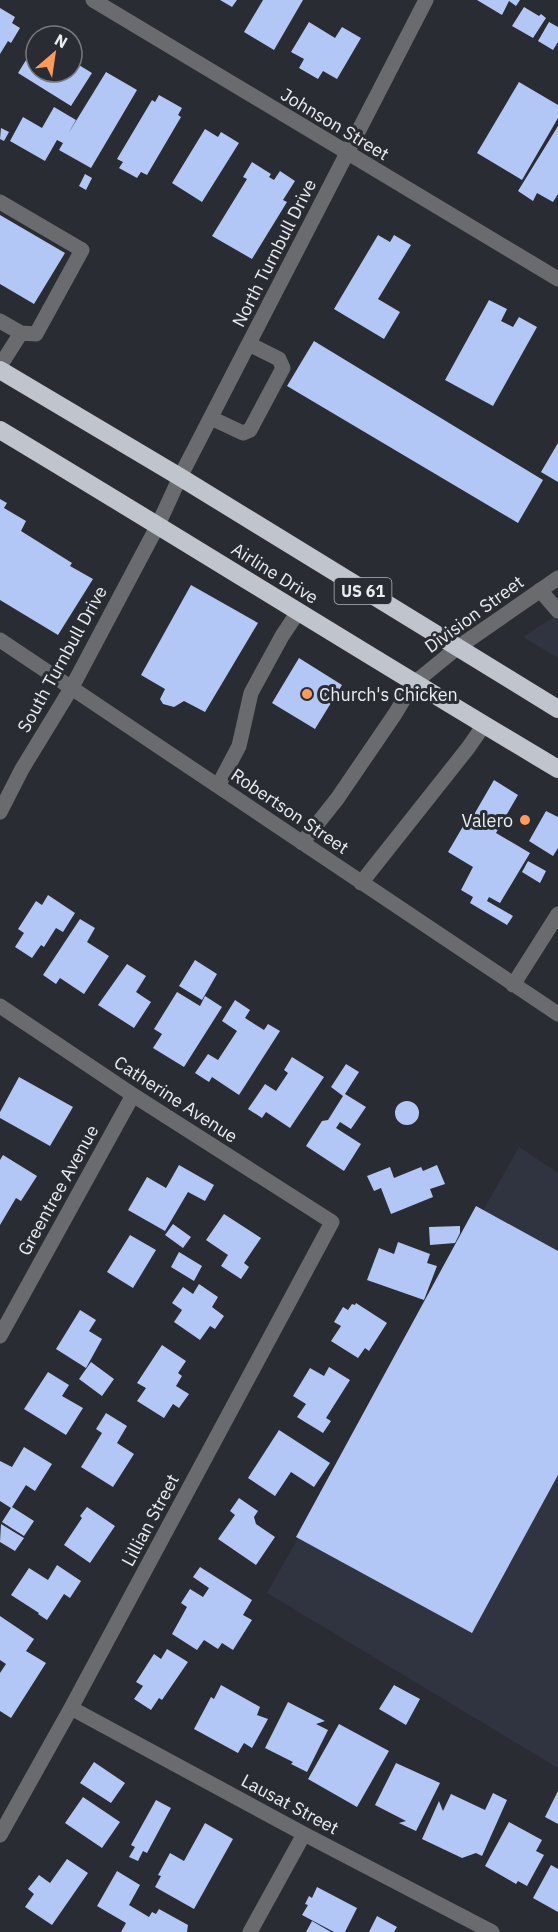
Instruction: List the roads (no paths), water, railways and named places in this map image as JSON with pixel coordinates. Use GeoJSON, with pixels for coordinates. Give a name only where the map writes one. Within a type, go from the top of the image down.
{"type":"FeatureCollection","features":[{"type":"Feature","properties":{"kind":"highway","name":"Airline Drive"},"geometry":{"type":"LineString","coordinates":[[0,368],[558,709]]}},
{"type":"Feature","properties":{"kind":"highway","name":"Airline Drive"},"geometry":{"type":"LineString","coordinates":[[0,430],[158,525],[413,684],[558,770]]}},
{"type":"Feature","properties":{"kind":"street","name":"Johnson Street"},"geometry":{"type":"LineString","coordinates":[[93,0],[558,279]]}},
{"type":"Feature","properties":{"kind":"street","name":"North Turnbull Drive"},"geometry":{"type":"LineString","coordinates":[[158,525],[180,477],[426,0]]}},
{"type":"Feature","properties":{"kind":"street"},"geometry":{"type":"LineString","coordinates":[[0,202],[82,250],[36,334],[21,333],[0,321]]}},
{"type":"Feature","properties":{"kind":"street"},"geometry":{"type":"LineString","coordinates":[[0,368],[21,333]]}},
{"type":"Feature","properties":{"kind":"street"},"geometry":{"type":"LineString","coordinates":[[211,417],[243,433],[250,430],[283,368],[279,359],[249,344]]}},
{"type":"Feature","properties":{"kind":"street","name":"South Turnbull Drive"},"geometry":{"type":"LineString","coordinates":[[0,812],[22,769],[72,687],[158,525]]}},
{"type":"Feature","properties":{"kind":"street","name":"Division Street"},"geometry":{"type":"LineString","coordinates":[[302,843],[349,781],[413,684],[457,648],[558,578]]}},
{"type":"Feature","properties":{"kind":"street"},"geometry":{"type":"LineString","coordinates":[[540,590],[558,611]]}},
{"type":"Feature","properties":{"kind":"street"},"geometry":{"type":"LineString","coordinates":[[218,786],[239,746],[251,693],[298,612]]}},
{"type":"Feature","properties":{"kind":"street","name":"Robertson Street"},"geometry":{"type":"LineString","coordinates":[[0,640],[558,1014]]}},
{"type":"Feature","properties":{"kind":"street"},"geometry":{"type":"LineString","coordinates":[[361,883],[484,725]]}},
{"type":"Feature","properties":{"kind":"street"},"geometry":{"type":"LineString","coordinates":[[513,986],[558,914]]}},
{"type":"Feature","properties":{"kind":"street","name":"Catherine Avenue"},"geometry":{"type":"LineString","coordinates":[[0,1006],[133,1095],[332,1222]]}},
{"type":"Feature","properties":{"kind":"street","name":"Greentree Avenue"},"geometry":{"type":"LineString","coordinates":[[0,1336],[133,1095]]}},
{"type":"Feature","properties":{"kind":"street","name":"Lillian Street"},"geometry":{"type":"LineString","coordinates":[[0,1835],[332,1222]]}},
{"type":"Feature","properties":{"kind":"street","name":"Lausat Street"},"geometry":{"type":"LineString","coordinates":[[70,1708],[492,1932]]}},
{"type":"Feature","properties":{"kind":"street"},"geometry":{"type":"LineString","coordinates":[[250,1932],[304,1834]]}},
{"type":"Feature","properties":{"kind":"place","name":"Church's Chicken"},"geometry":{"type":"Point","coordinates":[307,694]}},
{"type":"Feature","properties":{"kind":"place","name":"Valero"},"geometry":{"type":"Point","coordinates":[525,820]}}]}
